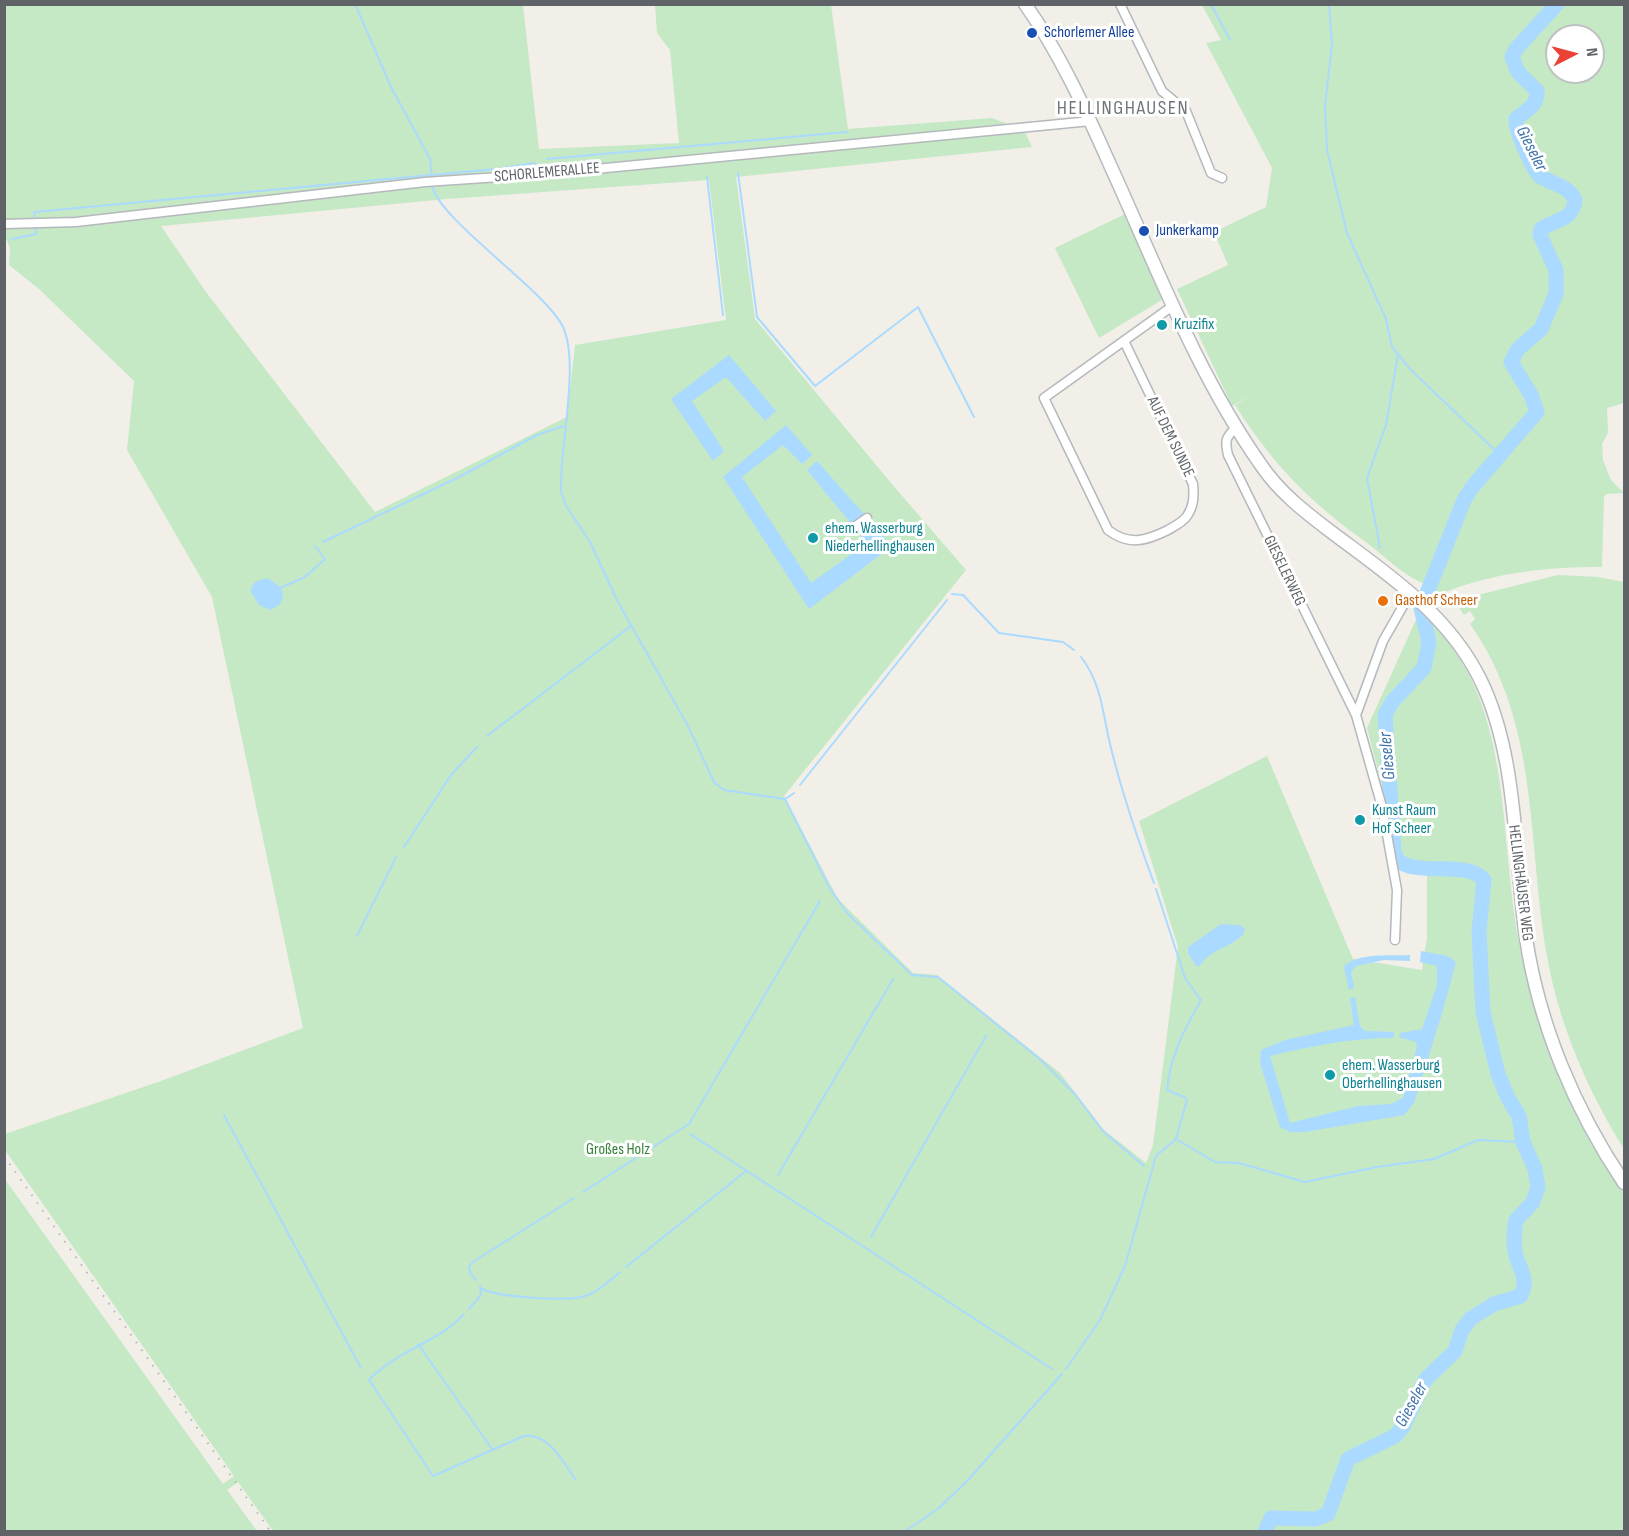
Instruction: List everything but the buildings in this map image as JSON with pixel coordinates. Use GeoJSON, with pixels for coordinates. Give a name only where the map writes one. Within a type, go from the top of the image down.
{"type":"FeatureCollection","features":[{"type":"Feature","properties":{"kind":"street","name":"HELLINGHÄUSER WEG"},"geometry":{"type":"LineString","coordinates":[[1025,4],[1058,57],[1090,121],[1217,399],[1263,470],[1298,506],[1431,610],[1456,638],[1479,677],[1494,713],[1506,764],[1526,940],[1538,997],[1556,1053],[1580,1108],[1624,1183]]}},
{"type":"Feature","properties":{"kind":"street"},"geometry":{"type":"LineString","coordinates":[[1120,4],[1162,91],[1186,111],[1212,173],[1222,178]]}},
{"type":"Feature","properties":{"kind":"street","name":"SCHORLEMERALLEE"},"geometry":{"type":"LineString","coordinates":[[4,224],[30,225],[425,182],[544,174],[1090,121]]}},
{"type":"Feature","properties":{"kind":"street"},"geometry":{"type":"LineString","coordinates":[[1124,341],[1173,306]]}},
{"type":"Feature","properties":{"kind":"street","name":"AUF DEM SUNDE"},"geometry":{"type":"LineString","coordinates":[[1124,341],[1193,484],[1192,506],[1186,518],[1148,539],[1136,541],[1116,536],[1108,530],[1044,398],[1124,341]]}},
{"type":"Feature","properties":{"kind":"street","name":"GIESELERWEG"},"geometry":{"type":"LineString","coordinates":[[1236,428],[1225,441],[1227,455],[1356,715],[1382,807],[1397,890],[1395,940]]}},
{"type":"Feature","properties":{"kind":"street"},"geometry":{"type":"LineString","coordinates":[[854,527],[867,518]]}},
{"type":"Feature","properties":{"kind":"street"},"geometry":{"type":"LineString","coordinates":[[1356,715],[1383,641],[1413,594]]}},
{"type":"Feature","properties":{"kind":"green space","name":"Großes Holz"},"geometry":{"type":"Polygon","coordinates":[[[5,5],[523,5],[539,149],[679,143],[670,50],[657,33],[655,5],[831,5],[848,129],[992,118],[1024,130],[1032,147],[736,177],[755,319],[966,570],[784,796],[838,899],[913,973],[937,975],[1060,1073],[1104,1130],[1146,1163],[1153,1145],[1178,947],[1139,821],[1267,756],[1353,959],[1422,970],[1427,938],[1427,871],[1399,868],[1392,853],[1387,805],[1367,728],[1420,611],[1451,645],[1473,683],[1488,723],[1497,766],[1519,942],[1535,1008],[1545,1041],[1571,1105],[1587,1136],[1624,1192],[1624,1531],[274,1532],[238,1482],[227,1490],[257,1531],[5,1531],[4,1178],[223,1484],[234,1476],[5,1150],[5,1134],[161,1081],[303,1028],[212,597],[127,450],[134,381],[39,289],[9,265],[10,248],[4,233],[5,5]],[[709,180],[447,199],[161,226],[206,292],[375,512],[567,417],[575,345],[726,320],[709,180]]]}},
{"type":"Feature","properties":{"kind":"green space"},"geometry":{"type":"Polygon","coordinates":[[[1202,5],[1624,5],[1624,403],[1607,408],[1608,433],[1602,444],[1603,460],[1611,480],[1624,493],[1606,494],[1604,497],[1602,567],[1521,572],[1482,580],[1443,593],[1437,592],[1431,586],[1418,581],[1398,568],[1328,513],[1278,464],[1235,405],[1254,393],[1232,406],[1177,289],[1228,265],[1214,232],[1266,207],[1272,168],[1206,43],[1221,40],[1202,5]]]}},
{"type":"Feature","properties":{"kind":"green space"},"geometry":{"type":"Polygon","coordinates":[[[1125,214],[1165,298],[1099,338],[1055,248],[1125,214]]]}},
{"type":"Feature","properties":{"kind":"green space"},"geometry":{"type":"Polygon","coordinates":[[[1558,575],[1598,577],[1624,582],[1624,1149],[1598,1104],[1576,1057],[1552,982],[1541,913],[1527,784],[1520,742],[1509,702],[1493,662],[1470,624],[1475,619],[1470,611],[1464,615],[1458,606],[1466,598],[1558,575]]]}},
{"type":"Feature","properties":{"kind":"water"},"geometry":{"type":"Polygon","coordinates":[[[729,355],[776,411],[765,421],[726,377],[692,401],[724,451],[713,461],[671,399],[729,355]]]}},
{"type":"Feature","properties":{"kind":"water"},"geometry":{"type":"Polygon","coordinates":[[[786,425],[812,455],[802,464],[783,445],[742,477],[811,583],[867,543],[807,470],[817,461],[892,546],[809,609],[723,477],[786,425]]]}},
{"type":"Feature","properties":{"kind":"water"},"geometry":{"type":"Polygon","coordinates":[[[267,578],[278,586],[283,596],[280,604],[271,610],[259,605],[250,590],[255,582],[267,578]]]}},
{"type":"Feature","properties":{"kind":"water"},"geometry":{"type":"Polygon","coordinates":[[[1221,924],[1239,925],[1245,929],[1238,939],[1210,955],[1200,966],[1196,966],[1188,953],[1188,947],[1221,924]]]}},
{"type":"Feature","properties":{"kind":"water"},"geometry":{"type":"Polygon","coordinates":[[[1421,951],[1448,956],[1456,962],[1414,1103],[1404,1115],[1305,1132],[1290,1132],[1280,1127],[1260,1063],[1261,1050],[1285,1040],[1354,1025],[1350,998],[1355,997],[1360,1026],[1365,1031],[1394,1032],[1393,1038],[1331,1043],[1270,1056],[1290,1123],[1358,1106],[1391,1104],[1403,1098],[1417,1047],[1416,1042],[1399,1037],[1400,1033],[1422,1029],[1437,985],[1437,966],[1420,962],[1421,951]]]}},
{"type":"Feature","properties":{"kind":"water"},"geometry":{"type":"Polygon","coordinates":[[[1410,955],[1410,961],[1384,960],[1356,966],[1351,972],[1354,988],[1349,990],[1344,967],[1350,962],[1365,957],[1410,955]]]}},
{"type":"Feature","properties":{"kind":"waterway"},"geometry":{"type":"LineString","coordinates":[[355,4],[391,87],[430,159],[432,179]]}},
{"type":"Feature","properties":{"kind":"waterway"},"geometry":{"type":"LineString","coordinates":[[1211,4],[1230,40]]}},
{"type":"Feature","properties":{"kind":"waterway"},"geometry":{"type":"LineString","coordinates":[[1329,4],[1332,45],[1325,105],[1327,150],[1347,233],[1386,319],[1392,347],[1411,370],[1500,455]]}},
{"type":"Feature","properties":{"kind":"waterway","name":"Gieseler"},"geometry":{"type":"LineString","coordinates":[[1265,1532],[1271,1518],[1315,1519],[1328,1514],[1348,1459],[1395,1436],[1403,1427],[1425,1380],[1455,1351],[1462,1330],[1470,1319],[1494,1304],[1521,1296],[1524,1285],[1524,1277],[1515,1250],[1515,1224],[1533,1202],[1538,1187],[1535,1169],[1523,1142],[1519,1116],[1498,1074],[1483,1012],[1479,931],[1484,880],[1477,874],[1467,871],[1417,867],[1397,860],[1394,851],[1385,715],[1392,702],[1424,668],[1429,642],[1421,608],[1464,500],[1473,486],[1537,412],[1531,395],[1511,362],[1518,349],[1541,329],[1556,294],[1556,270],[1540,235],[1541,229],[1567,216],[1574,206],[1575,199],[1563,188],[1540,176],[1525,149],[1516,119],[1533,104],[1537,91],[1518,72],[1512,57],[1516,49],[1557,4]]}},
{"type":"Feature","properties":{"kind":"waterway"},"geometry":{"type":"LineString","coordinates":[[547,159],[847,132]]}},
{"type":"Feature","properties":{"kind":"waterway"},"geometry":{"type":"LineString","coordinates":[[502,168],[535,163]]}},
{"type":"Feature","properties":{"kind":"waterway"},"geometry":{"type":"LineString","coordinates":[[35,220],[34,212],[496,169]]}},
{"type":"Feature","properties":{"kind":"waterway"},"geometry":{"type":"LineString","coordinates":[[738,173],[757,317],[815,386],[918,307],[974,417]]}},
{"type":"Feature","properties":{"kind":"waterway"},"geometry":{"type":"LineString","coordinates":[[707,177],[723,315]]}},
{"type":"Feature","properties":{"kind":"waterway"},"geometry":{"type":"LineString","coordinates":[[432,185],[438,199],[451,215],[534,292],[551,309],[562,325],[570,360],[570,382],[561,492],[566,506],[590,542],[618,602],[688,726],[714,782],[724,790],[785,799],[794,793]]}},
{"type":"Feature","properties":{"kind":"waterway"},"geometry":{"type":"LineString","coordinates":[[12,239],[36,234],[35,226]]}},
{"type":"Feature","properties":{"kind":"waterway"},"geometry":{"type":"LineString","coordinates":[[1380,548],[1367,478],[1386,425],[1398,355]]}},
{"type":"Feature","properties":{"kind":"waterway"},"geometry":{"type":"LineString","coordinates":[[323,542],[457,478],[537,435],[563,426]]}},
{"type":"Feature","properties":{"kind":"waterway"},"geometry":{"type":"LineString","coordinates":[[280,588],[305,577],[325,559],[315,546]]}},
{"type":"Feature","properties":{"kind":"waterway"},"geometry":{"type":"LineString","coordinates":[[952,594],[963,595],[999,633],[1063,642],[1074,650]]}},
{"type":"Feature","properties":{"kind":"waterway"},"geometry":{"type":"LineString","coordinates":[[800,785],[947,600]]}},
{"type":"Feature","properties":{"kind":"waterway"},"geometry":{"type":"LineString","coordinates":[[487,736],[631,626]]}},
{"type":"Feature","properties":{"kind":"waterway"},"geometry":{"type":"LineString","coordinates":[[1081,657],[1098,691],[1121,785],[1154,883]]}},
{"type":"Feature","properties":{"kind":"waterway"},"geometry":{"type":"LineString","coordinates":[[404,847],[451,775],[477,747]]}},
{"type":"Feature","properties":{"kind":"waterway"},"geometry":{"type":"LineString","coordinates":[[785,799],[829,887],[847,913],[912,975],[938,977],[1041,1060],[1074,1093],[1103,1131],[1144,1166]]}},
{"type":"Feature","properties":{"kind":"waterway"},"geometry":{"type":"LineString","coordinates":[[357,936],[396,857]]}},
{"type":"Feature","properties":{"kind":"waterway"},"geometry":{"type":"LineString","coordinates":[[1156,889],[1185,978],[1201,1000],[1189,1022],[1171,1066],[1167,1090],[1187,1100],[1176,1139],[1215,1162],[1239,1163],[1305,1182],[1377,1167],[1434,1159],[1478,1140],[1523,1142]]}},
{"type":"Feature","properties":{"kind":"waterway"},"geometry":{"type":"LineString","coordinates":[[583,1192],[689,1124],[820,901]]}},
{"type":"Feature","properties":{"kind":"waterway"},"geometry":{"type":"LineString","coordinates":[[778,1175],[893,979]]}},
{"type":"Feature","properties":{"kind":"waterway"},"geometry":{"type":"LineString","coordinates":[[871,1237],[986,1036]]}},
{"type":"Feature","properties":{"kind":"waterway"},"geometry":{"type":"LineString","coordinates":[[224,1115],[361,1368]]}},
{"type":"Feature","properties":{"kind":"waterway"},"geometry":{"type":"LineString","coordinates":[[690,1134],[1052,1369]]}},
{"type":"Feature","properties":{"kind":"waterway"},"geometry":{"type":"LineString","coordinates":[[1066,1369],[1100,1320],[1125,1266],[1156,1156],[1176,1139]]}},
{"type":"Feature","properties":{"kind":"waterway"},"geometry":{"type":"LineString","coordinates":[[626,1267],[746,1171]]}},
{"type":"Feature","properties":{"kind":"waterway"},"geometry":{"type":"LineString","coordinates":[[476,1280],[470,1273],[469,1266],[476,1260],[574,1198]]}},
{"type":"Feature","properties":{"kind":"waterway"},"geometry":{"type":"LineString","coordinates":[[482,1289],[517,1296],[549,1299],[576,1298],[594,1292],[620,1272]]}},
{"type":"Feature","properties":{"kind":"waterway"},"geometry":{"type":"LineString","coordinates":[[469,1309],[481,1295],[480,1286]]}},
{"type":"Feature","properties":{"kind":"waterway"},"geometry":{"type":"LineString","coordinates":[[464,1314],[454,1324],[392,1361],[369,1380],[433,1476],[524,1436],[533,1436],[541,1439],[554,1450],[576,1480]]}},
{"type":"Feature","properties":{"kind":"waterway"},"geometry":{"type":"LineString","coordinates":[[418,1344],[492,1449]]}},
{"type":"Feature","properties":{"kind":"waterway"},"geometry":{"type":"LineString","coordinates":[[904,1532],[939,1508],[968,1480],[1062,1374]]}},
{"type":"Feature","properties":{"kind":"railway"},"geometry":{"type":"LineString","coordinates":[[4,1156],[271,1532]]}},
{"type":"Feature","properties":{"kind":"place","name":"Schorlemer Allee"},"geometry":{"type":"Point","coordinates":[1032,33]}},
{"type":"Feature","properties":{"kind":"place","name":"Junkerkamp"},"geometry":{"type":"Point","coordinates":[1144,231]}},
{"type":"Feature","properties":{"kind":"place","name":"Kruzifix"},"geometry":{"type":"Point","coordinates":[1162,325]}},
{"type":"Feature","properties":{"kind":"place","name":"ehem. Wasserburg Niederhellinghausen"},"geometry":{"type":"Point","coordinates":[813,538]}},
{"type":"Feature","properties":{"kind":"place","name":"Gasthof Scheer"},"geometry":{"type":"Point","coordinates":[1383,601]}},
{"type":"Feature","properties":{"kind":"place","name":"Kunst Raum Hof Scheer"},"geometry":{"type":"Point","coordinates":[1360,820]}},
{"type":"Feature","properties":{"kind":"place","name":"ehem. Wasserburg Oberhellinghausen"},"geometry":{"type":"Point","coordinates":[1330,1075]}},
{"type":"Feature","properties":{"kind":"district","name":"HELLINGHAUSEN"},"geometry":{"type":"Point","coordinates":[1123,109]}}]}
